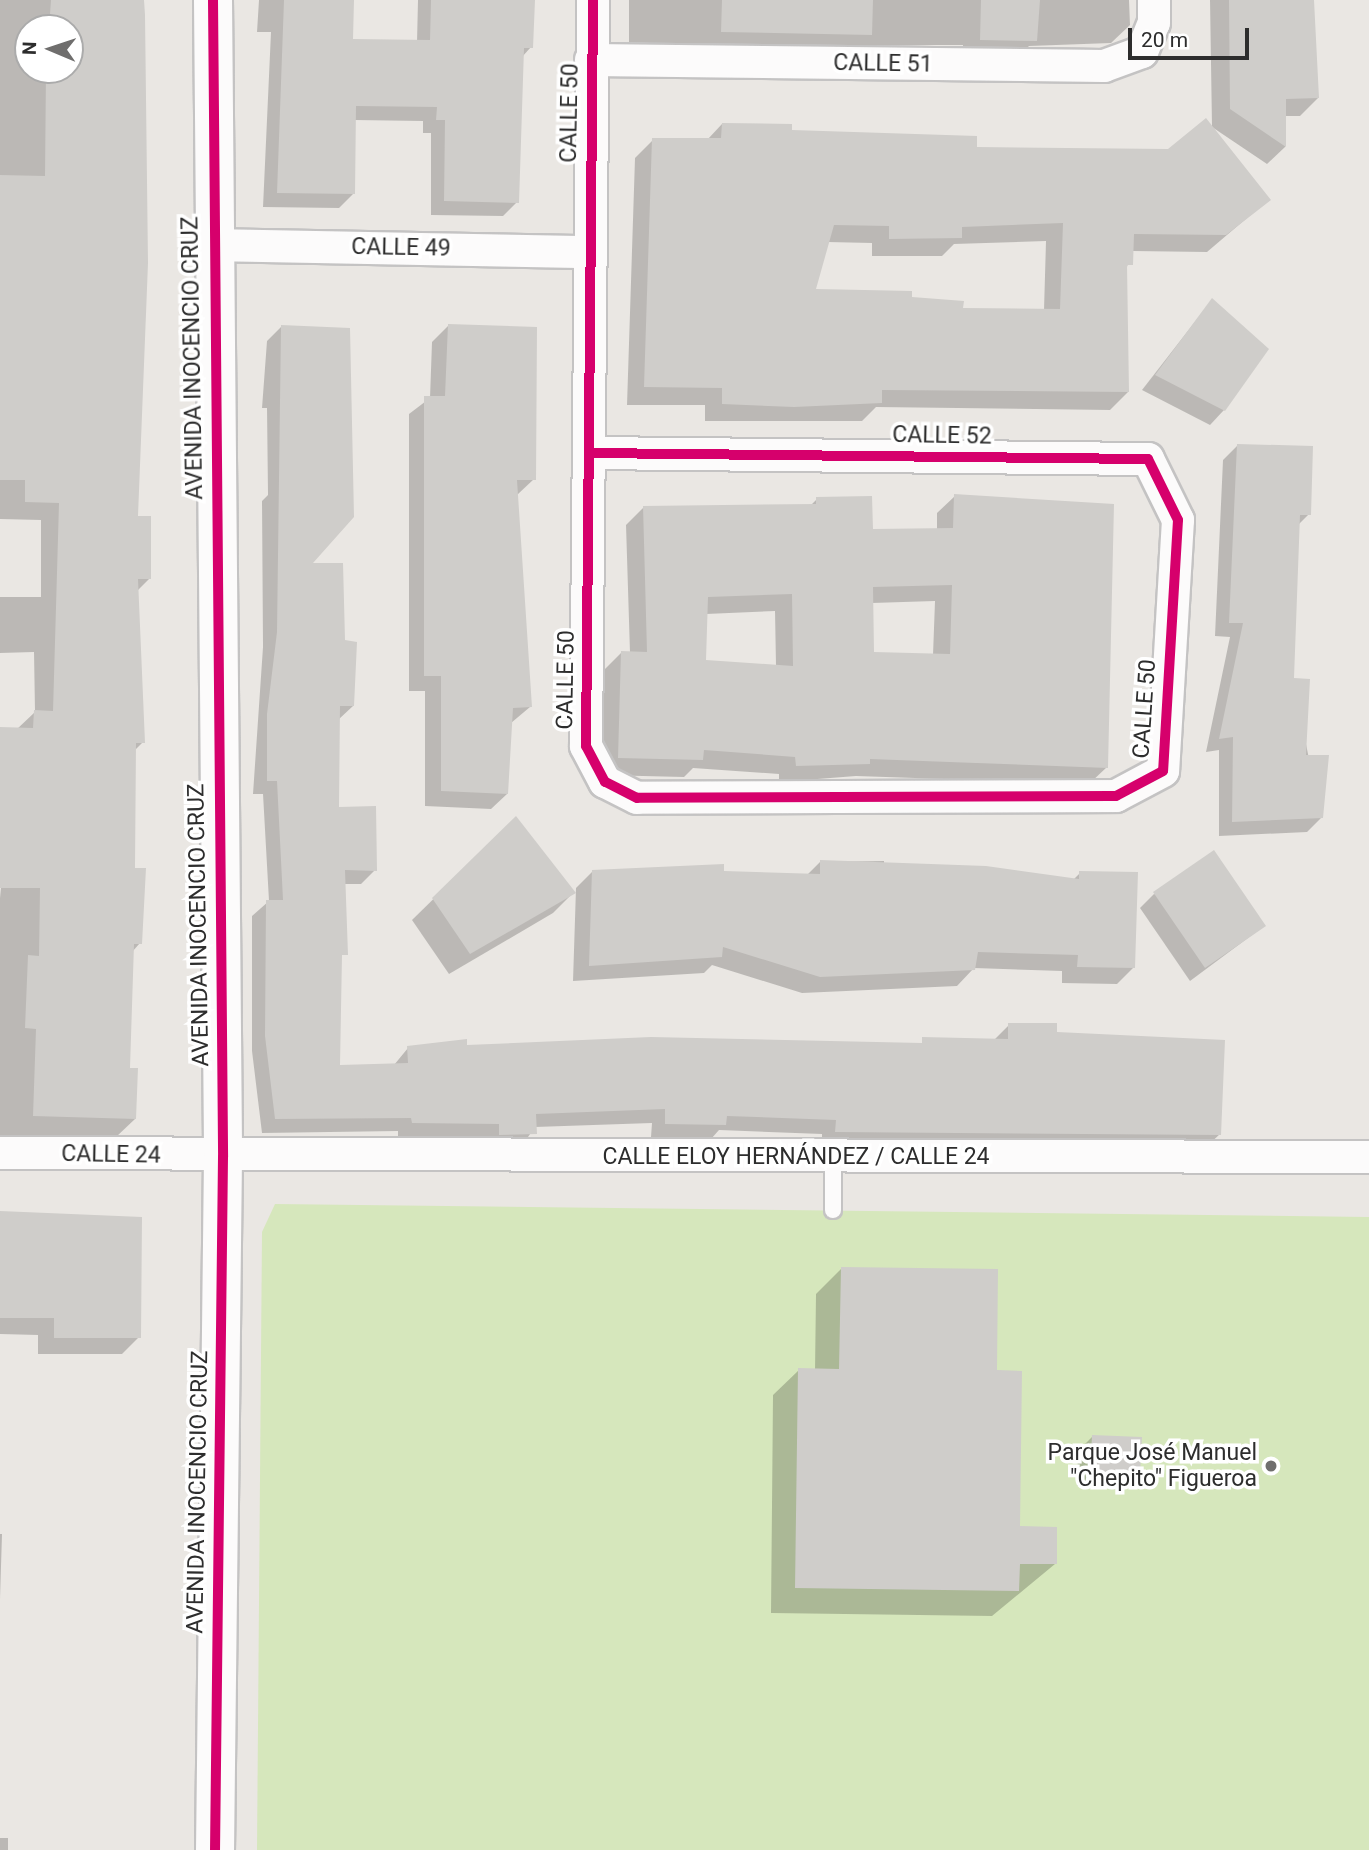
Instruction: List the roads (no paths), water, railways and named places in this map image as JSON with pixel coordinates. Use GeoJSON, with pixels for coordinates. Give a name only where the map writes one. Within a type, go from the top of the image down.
{"type":"FeatureCollection","features":[{"type":"Feature","properties":{"kind":"street","name":"AVENIDA INOCENCIO CRUZ"},"geometry":{"type":"LineString","coordinates":[[213,0],[213,245],[223,1157],[215,1850]]}},
{"type":"Feature","properties":{"kind":"street","name":"CALLE 50"},"geometry":{"type":"LineString","coordinates":[[593,0],[586,746],[605,782],[637,798],[1116,796],[1163,771],[1173,597]]}},
{"type":"Feature","properties":{"kind":"street","name":"CALLE 51"},"geometry":{"type":"LineString","coordinates":[[591,60],[1104,66],[1142,51],[1154,12]]}},
{"type":"Feature","properties":{"kind":"street","name":"CALLE 49"},"geometry":{"type":"LineString","coordinates":[[213,245],[589,252]]}},
{"type":"Feature","properties":{"kind":"street","name":"CALLE 52"},"geometry":{"type":"LineString","coordinates":[[590,453],[1148,459],[1178,520],[1173,597]]}},
{"type":"Feature","properties":{"kind":"street","name":"CALLE 24"},"geometry":{"type":"LineString","coordinates":[[0,1153],[223,1157]]}},
{"type":"Feature","properties":{"kind":"street","name":"CALLE ELOY HERNÁNDEZ / CALLE 24"},"geometry":{"type":"LineString","coordinates":[[223,1157],[1369,1157]]}},
{"type":"Feature","properties":{"kind":"lane"},"geometry":{"type":"LineString","coordinates":[[833,1157],[833,1210]]}},
{"type":"Feature","properties":{"kind":"place","name":"Parque José Manuel \"Chepito\" Figueroa"},"geometry":{"type":"Point","coordinates":[1271,1466]}}]}
